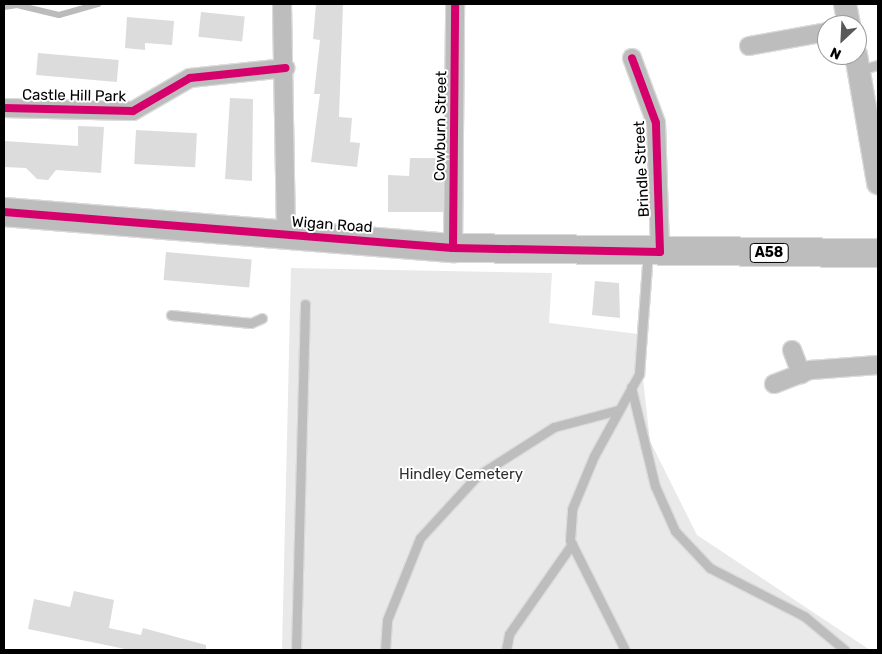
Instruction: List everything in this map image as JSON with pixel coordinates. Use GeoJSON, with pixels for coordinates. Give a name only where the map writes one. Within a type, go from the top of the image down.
{"type":"FeatureCollection","features":[{"type":"Feature","properties":{"kind":"highway","name":"Wigan Road"},"geometry":{"type":"LineString","coordinates":[[4,212],[453,248],[654,252],[878,253]]}},
{"type":"Feature","properties":{"kind":"street"},"geometry":{"type":"LineString","coordinates":[[282,4],[285,68],[286,235]]}},
{"type":"Feature","properties":{"kind":"street","name":"Cowburn Street"},"geometry":{"type":"LineString","coordinates":[[453,248],[455,4]]}},
{"type":"Feature","properties":{"kind":"street"},"geometry":{"type":"LineString","coordinates":[[749,46],[817,34]]}},
{"type":"Feature","properties":{"kind":"street","name":"Brindle Street"},"geometry":{"type":"LineString","coordinates":[[632,58],[656,123],[654,252]]}},
{"type":"Feature","properties":{"kind":"street"},"geometry":{"type":"LineString","coordinates":[[865,65],[878,182]]}},
{"type":"Feature","properties":{"kind":"street","name":"Castle Hill Park"},"geometry":{"type":"LineString","coordinates":[[4,108],[133,111],[190,78],[285,68]]}},
{"type":"Feature","properties":{"kind":"street"},"geometry":{"type":"LineString","coordinates":[[792,350],[801,374]]}},
{"type":"Feature","properties":{"kind":"street"},"geometry":{"type":"LineString","coordinates":[[774,384],[801,374],[878,365]]}},
{"type":"Feature","properties":{"kind":"lane"},"geometry":{"type":"LineString","coordinates":[[625,650],[572,544],[572,509],[618,410],[639,374],[654,252]]}},
{"type":"Feature","properties":{"kind":"lane"},"geometry":{"type":"LineString","coordinates":[[296,650],[305,304]]}},
{"type":"Feature","properties":{"kind":"lane"},"geometry":{"type":"LineString","coordinates":[[171,315],[251,323],[262,318]]}},
{"type":"Feature","properties":{"kind":"lane"},"geometry":{"type":"LineString","coordinates":[[631,387],[655,486],[676,531],[710,568],[804,616],[845,650]]}},
{"type":"Feature","properties":{"kind":"lane"},"geometry":{"type":"LineString","coordinates":[[385,650],[386,620],[420,538],[477,476],[554,427],[618,410]]}},
{"type":"Feature","properties":{"kind":"lane"},"geometry":{"type":"LineString","coordinates":[[506,650],[509,634],[572,544]]}},
{"type":"Feature","properties":{"kind":"green space","name":"Hindley Cemetery"},"geometry":{"type":"Polygon","coordinates":[[[291,268],[552,273],[549,323],[638,334],[650,441],[697,535],[870,650],[282,650],[291,268]]]}},
{"type":"Feature","properties":{"kind":"building"},"geometry":{"type":"Polygon","coordinates":[[[316,4],[343,4],[339,117],[352,118],[350,142],[360,143],[357,167],[311,162],[320,94],[314,94],[320,40],[313,39],[316,4]]]}},
{"type":"Feature","properties":{"kind":"building"},"geometry":{"type":"Polygon","coordinates":[[[201,12],[245,17],[242,41],[198,37],[201,12]]]}},
{"type":"Feature","properties":{"kind":"building"},"geometry":{"type":"Polygon","coordinates":[[[127,17],[174,21],[172,45],[145,43],[145,50],[125,48],[127,17]]]}},
{"type":"Feature","properties":{"kind":"building"},"geometry":{"type":"Polygon","coordinates":[[[38,53],[119,60],[117,82],[36,75],[38,53]]]}},
{"type":"Feature","properties":{"kind":"building"},"geometry":{"type":"Polygon","coordinates":[[[230,98],[253,99],[252,181],[225,179],[230,98]]]}},
{"type":"Feature","properties":{"kind":"building"},"geometry":{"type":"Polygon","coordinates":[[[78,126],[104,127],[101,173],[56,170],[48,180],[37,179],[26,168],[4,167],[4,141],[78,146],[78,126]]]}},
{"type":"Feature","properties":{"kind":"building"},"geometry":{"type":"Polygon","coordinates":[[[136,130],[197,133],[195,167],[134,164],[136,130]]]}},
{"type":"Feature","properties":{"kind":"building"},"geometry":{"type":"Polygon","coordinates":[[[410,158],[443,158],[443,212],[388,212],[388,175],[409,176],[410,158]]]}},
{"type":"Feature","properties":{"kind":"building"},"geometry":{"type":"Polygon","coordinates":[[[166,252],[252,259],[249,287],[164,280],[166,252]]]}},
{"type":"Feature","properties":{"kind":"building"},"geometry":{"type":"Polygon","coordinates":[[[595,281],[619,283],[620,318],[592,315],[595,281]]]}},
{"type":"Feature","properties":{"kind":"building"},"geometry":{"type":"Polygon","coordinates":[[[74,591],[114,600],[109,628],[141,635],[143,628],[206,645],[206,650],[130,650],[28,629],[34,599],[70,607],[74,591]]]}},
{"type":"Feature","properties":{"kind":"waterway"},"geometry":{"type":"LineString","coordinates":[[4,7],[17,5],[59,15],[98,4]]}},
{"type":"Feature","properties":{"kind":"cycle path"},"geometry":{"type":"LineString","coordinates":[[453,248],[455,4]]}},
{"type":"Feature","properties":{"kind":"cycle path"},"geometry":{"type":"LineString","coordinates":[[4,212],[453,248],[660,252],[656,123],[632,58]]}},
{"type":"Feature","properties":{"kind":"cycle path"},"geometry":{"type":"LineString","coordinates":[[4,108],[133,111],[190,78],[285,68]]}}]}
